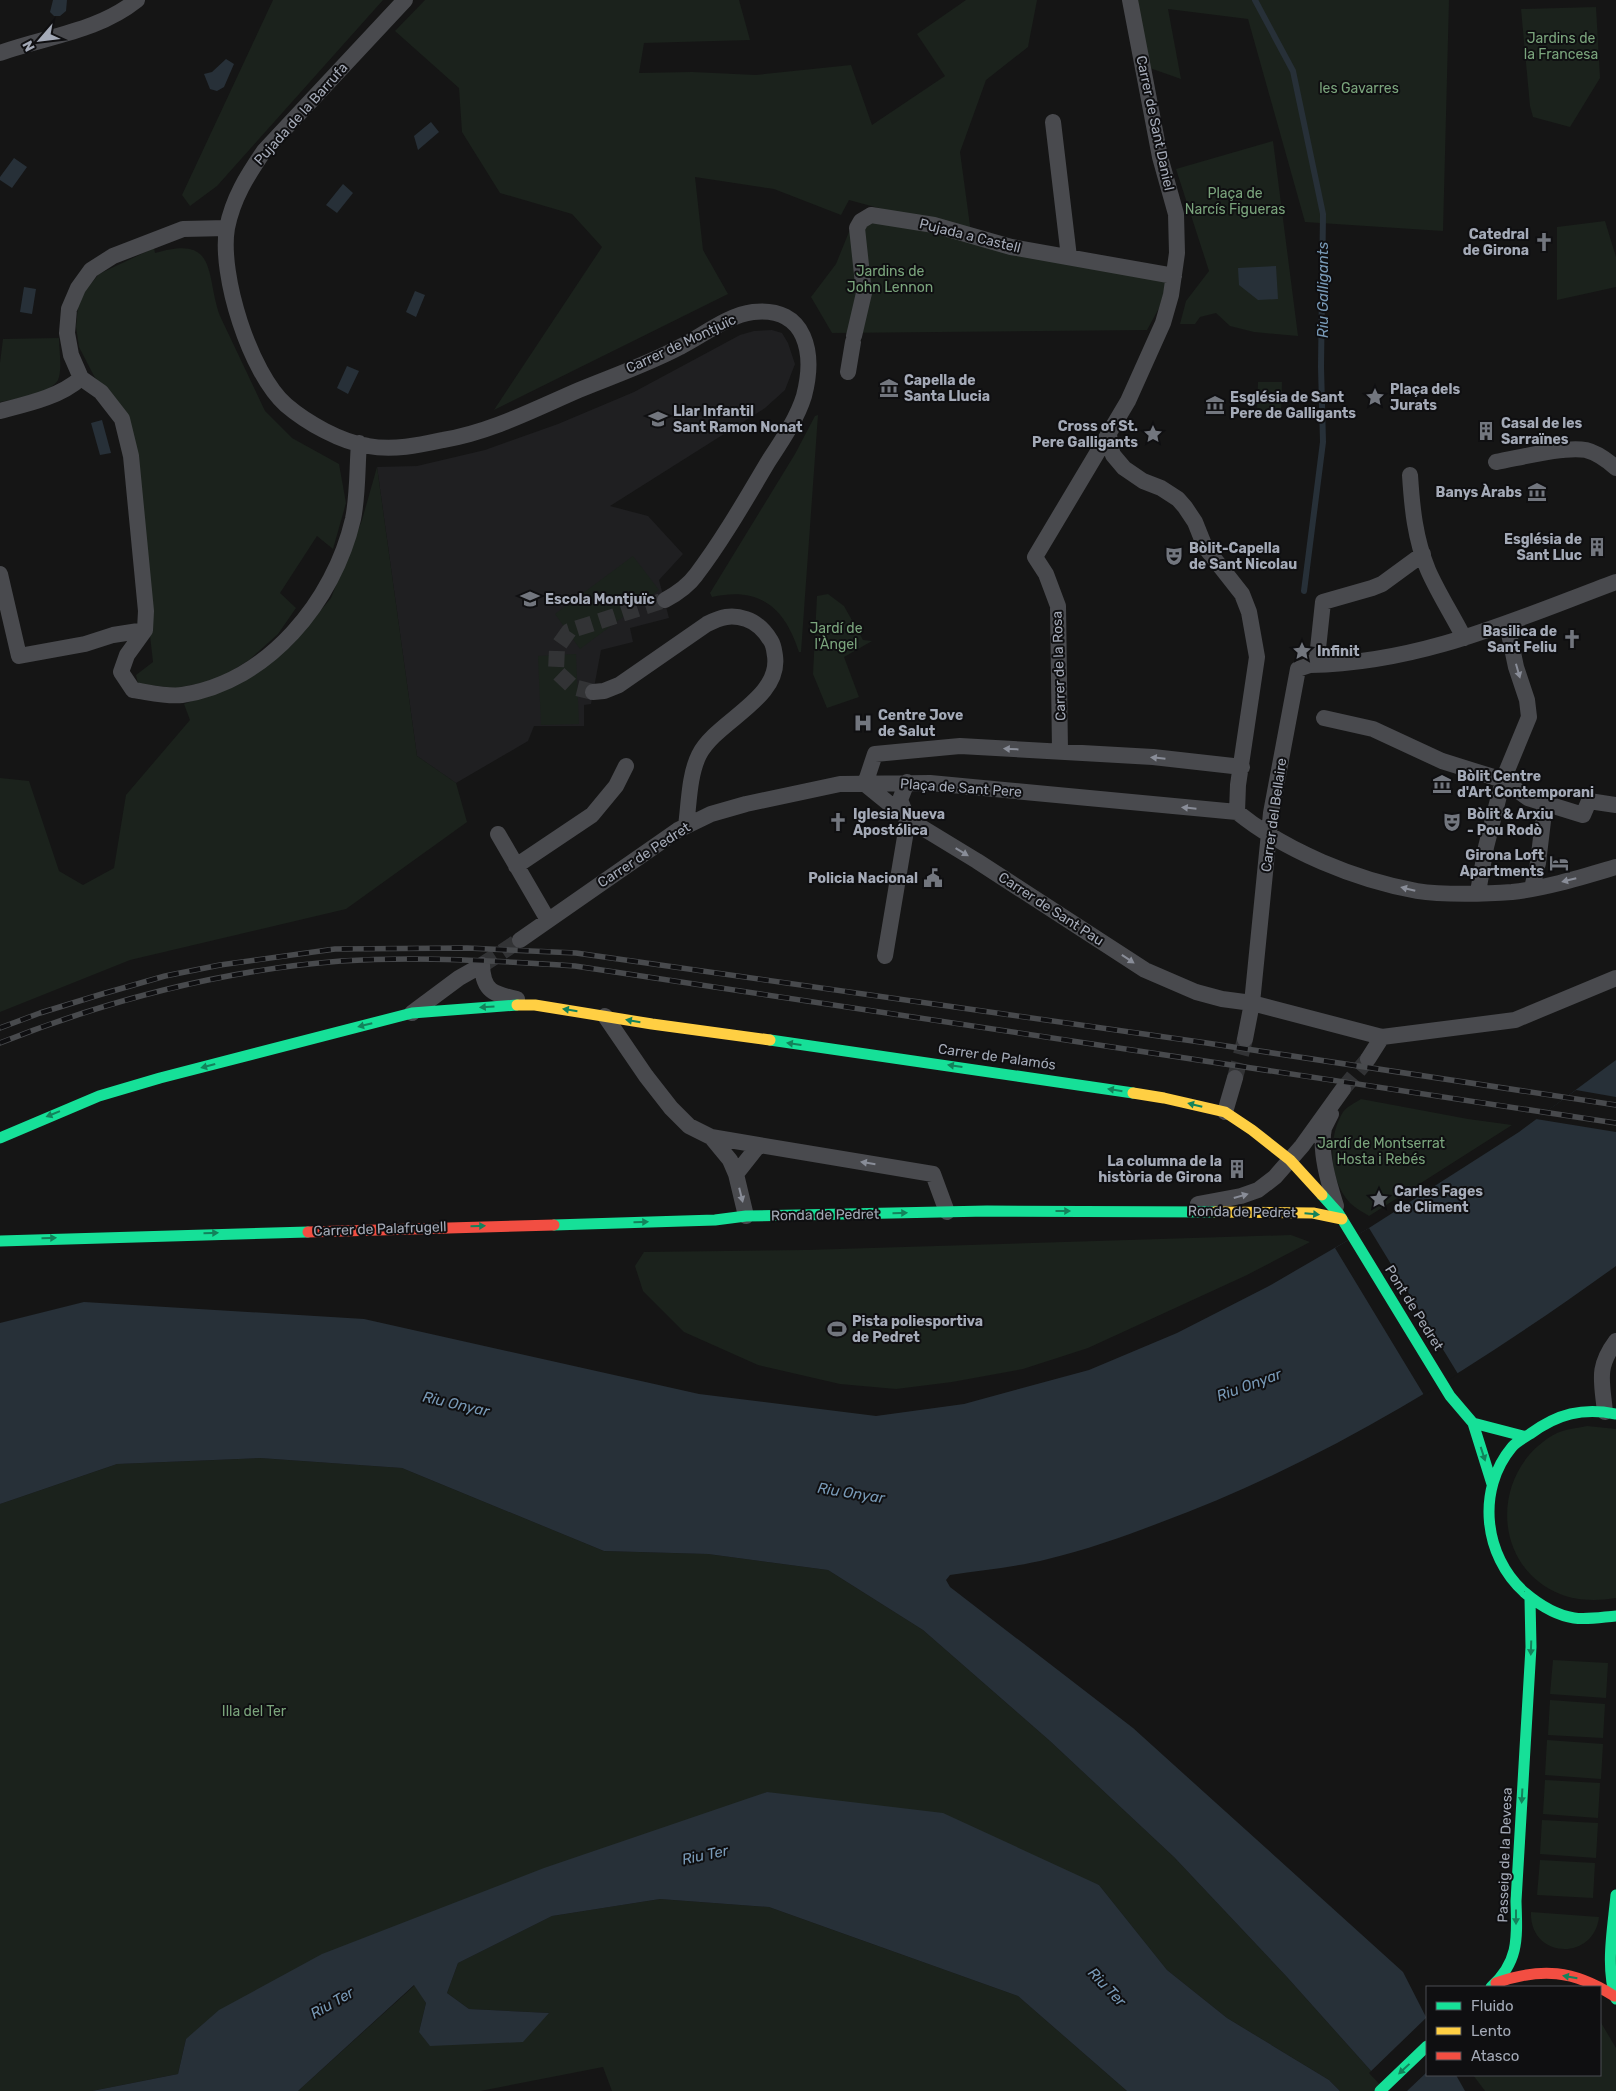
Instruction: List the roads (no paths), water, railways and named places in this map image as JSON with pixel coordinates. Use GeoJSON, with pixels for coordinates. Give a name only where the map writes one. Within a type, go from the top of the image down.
{"type":"FeatureCollection","features":[{"type":"Feature","properties":{"kind":"street"},"geometry":{"type":"LineString","coordinates":[[0,51],[90,27],[116,16],[137,0]]}},
{"type":"Feature","properties":{"kind":"street","name":"Pujada de la Barrufa"},"geometry":{"type":"LineString","coordinates":[[314,426],[280,399],[259,366],[251,349],[237,314],[228,281],[225,254],[227,228],[234,200],[245,177],[264,151],[405,0]]}},
{"type":"Feature","properties":{"kind":"street","name":"Carrer de Sant Daniel"},"geometry":{"type":"LineString","coordinates":[[1035,557],[1128,402],[1163,323],[1171,295],[1177,253],[1176,214],[1160,157],[1130,0]]}},
{"type":"Feature","properties":{"kind":"street"},"geometry":{"type":"LineString","coordinates":[[1053,122],[1069,256]]}},
{"type":"Feature","properties":{"kind":"street","name":"Pujada a Castell"},"geometry":{"type":"LineString","coordinates":[[848,372],[864,293],[857,228],[861,221],[872,215],[934,225],[1011,247],[1174,276]]}},
{"type":"Feature","properties":{"kind":"street"},"geometry":{"type":"LineString","coordinates":[[227,228],[183,229],[113,256],[91,270],[78,288],[69,308],[67,333],[71,355],[81,378],[101,392],[122,420],[131,456],[145,597],[145,630],[127,655],[122,672],[133,690],[180,696],[215,687],[256,666],[291,634],[310,613],[329,584],[344,550],[353,518],[359,443]]}},
{"type":"Feature","properties":{"kind":"street","name":"Carrer de Montjuïc"},"geometry":{"type":"LineString","coordinates":[[314,426],[367,446],[396,448],[446,440],[495,427],[680,347],[718,325],[751,312],[773,312],[790,318],[800,327],[805,339],[809,365],[803,397],[786,432],[763,471],[696,575],[683,590],[665,600]]}},
{"type":"Feature","properties":{"kind":"street"},"geometry":{"type":"LineString","coordinates":[[0,411],[40,399],[73,385],[81,378]]}},
{"type":"Feature","properties":{"kind":"street"},"geometry":{"type":"LineString","coordinates":[[1109,434],[1113,455],[1124,468],[1143,481],[1161,488],[1178,499],[1185,507],[1195,522],[1205,547],[1242,594],[1249,612],[1257,657],[1242,767],[1238,812],[1253,825],[1298,851],[1355,874],[1418,891],[1511,892],[1616,867]]}},
{"type":"Feature","properties":{"kind":"street"},"geometry":{"type":"LineString","coordinates":[[1496,462],[1566,450],[1585,450],[1600,455],[1616,468]]}},
{"type":"Feature","properties":{"kind":"street"},"geometry":{"type":"LineString","coordinates":[[1410,475],[1416,532],[1428,570],[1464,638]]}},
{"type":"Feature","properties":{"kind":"street","name":"Carrer del Bellaire"},"geometry":{"type":"LineString","coordinates":[[1245,1039],[1252,1003],[1269,833],[1298,669],[1310,665],[1317,658],[1323,602],[1382,584],[1423,554]]}},
{"type":"Feature","properties":{"kind":"street","name":"Carrer de la Rosa"},"geometry":{"type":"LineString","coordinates":[[1035,557],[1046,574],[1058,606],[1060,751]]}},
{"type":"Feature","properties":{"kind":"street"},"geometry":{"type":"LineString","coordinates":[[0,574],[19,656],[85,644],[113,635],[145,630]]}},
{"type":"Feature","properties":{"kind":"street"},"geometry":{"type":"LineString","coordinates":[[1310,665],[1339,664],[1419,652],[1507,624],[1616,582]]}},
{"type":"Feature","properties":{"kind":"street"},"geometry":{"type":"LineString","coordinates":[[592,692],[604,691],[618,685],[707,624],[722,616],[737,616],[753,621],[766,632],[774,645],[776,664],[771,681],[754,700],[711,738],[699,755],[690,792],[686,826]]}},
{"type":"Feature","properties":{"kind":"street"},"geometry":{"type":"LineString","coordinates":[[1478,892],[1486,847],[1503,780],[1529,717],[1527,700],[1516,666],[1507,624]]}},
{"type":"Feature","properties":{"kind":"street"},"geometry":{"type":"LineString","coordinates":[[1324,718],[1373,729],[1442,761],[1503,780],[1528,798],[1545,804],[1583,815],[1590,801],[1616,806]]}},
{"type":"Feature","properties":{"kind":"street"},"geometry":{"type":"LineString","coordinates":[[864,784],[875,754],[960,746],[1153,757],[1242,767]]}},
{"type":"Feature","properties":{"kind":"street"},"geometry":{"type":"LineString","coordinates":[[516,866],[592,815],[616,786],[626,766]]}},
{"type":"Feature","properties":{"kind":"street"},"geometry":{"type":"LineString","coordinates":[[885,956],[908,819],[900,800],[907,782]]}},
{"type":"Feature","properties":{"kind":"street","name":"Plaça de Sant Pere"},"geometry":{"type":"LineString","coordinates":[[864,784],[907,782],[1238,812]]}},
{"type":"Feature","properties":{"kind":"street","name":"Carrer de Pedret"},"geometry":{"type":"LineString","coordinates":[[520,940],[650,848],[686,826],[711,814],[787,794],[840,784],[864,784]]}},
{"type":"Feature","properties":{"kind":"street","name":"Carrer de Sant Pau"},"geometry":{"type":"LineString","coordinates":[[864,784],[908,819],[977,861],[1145,970],[1196,992],[1222,999],[1252,1003],[1382,1038]]}},
{"type":"Feature","properties":{"kind":"street"},"geometry":{"type":"LineString","coordinates":[[1532,888],[1545,804]]}},
{"type":"Feature","properties":{"kind":"street"},"geometry":{"type":"LineString","coordinates":[[498,834],[548,920]]}},
{"type":"Feature","properties":{"kind":"street"},"geometry":{"type":"LineString","coordinates":[[412,1013],[459,978],[482,966],[486,985],[494,994],[536,1005]]}},
{"type":"Feature","properties":{"kind":"street"},"geometry":{"type":"LineString","coordinates":[[1368,1059],[1382,1038],[1515,1020],[1616,978]]}},
{"type":"Feature","properties":{"kind":"street","name":"Carrer de Palamós"},"geometry":{"type":"LineString","coordinates":[[0,1138],[99,1096],[168,1076],[412,1013],[536,1005],[1164,1098],[1225,1112],[1252,1130],[1290,1160],[1341,1216]]}},
{"type":"Feature","properties":{"kind":"street"},"geometry":{"type":"LineString","coordinates":[[605,1016],[646,1076],[671,1108],[689,1126],[711,1137],[933,1174],[948,1212]]}},
{"type":"Feature","properties":{"kind":"street"},"geometry":{"type":"LineString","coordinates":[[1225,1112],[1235,1078]]}},
{"type":"Feature","properties":{"kind":"street","name":"Ronda de Pedret"},"geometry":{"type":"LineString","coordinates":[[746,1216],[1141,1211],[1313,1213],[1341,1216],[1328,1183],[1324,1160],[1324,1129],[1343,1089],[1290,1160],[1269,1182],[1258,1190],[1241,1196],[1178,1207],[1141,1211]]}},
{"type":"Feature","properties":{"kind":"street"},"geometry":{"type":"LineString","coordinates":[[711,1137],[730,1160],[736,1174],[746,1216]]}},
{"type":"Feature","properties":{"kind":"street"},"geometry":{"type":"LineString","coordinates":[[736,1174],[759,1145]]}},
{"type":"Feature","properties":{"kind":"street","name":"Carrer de Palafrugell"},"geometry":{"type":"LineString","coordinates":[[5,1238],[715,1220],[746,1216]]}},
{"type":"Feature","properties":{"kind":"street","name":"Pont de Pedret"},"geometry":{"type":"LineString","coordinates":[[1341,1216],[1450,1396],[1473,1423]]}},
{"type":"Feature","properties":{"kind":"street"},"geometry":{"type":"LineString","coordinates":[[1616,1341],[1603,1363],[1601,1373],[1610,1413],[1584,1412],[1565,1414],[1539,1425],[1523,1436],[1510,1450],[1492,1484],[1488,1502],[1488,1522],[1493,1550],[1509,1579],[1530,1599],[1546,1609],[1573,1618],[1592,1619],[1616,1616]]}},
{"type":"Feature","properties":{"kind":"street"},"geometry":{"type":"LineString","coordinates":[[1473,1423],[1523,1436]]}},
{"type":"Feature","properties":{"kind":"street"},"geometry":{"type":"LineString","coordinates":[[1473,1423],[1492,1484]]}},
{"type":"Feature","properties":{"kind":"street","name":"Passeig de la Devesa"},"geometry":{"type":"LineString","coordinates":[[1494,1985],[1509,1962],[1516,1942],[1516,1901],[1531,1647],[1530,1599]]}},
{"type":"Feature","properties":{"kind":"street","name":"Passeig de la Devesa"},"geometry":{"type":"LineString","coordinates":[[1615,1997],[1612,1958],[1616,1894]]}},
{"type":"Feature","properties":{"kind":"street","name":"Passeig de la Devesa"},"geometry":{"type":"LineString","coordinates":[[1494,1985],[1518,1974],[1538,1972],[1573,1976],[1598,1986]]}},
{"type":"Feature","properties":{"kind":"street","name":"Passeig de la Devesa"},"geometry":{"type":"LineString","coordinates":[[1601,1988],[1615,1997]]}},
{"type":"Feature","properties":{"kind":"street"},"geometry":{"type":"LineString","coordinates":[[1380,2091],[1426,2047]]}},
{"type":"Feature","properties":{"kind":"water"},"geometry":{"type":"Polygon","coordinates":[[[53,0],[67,0],[66,11],[60,16],[54,16],[50,12],[53,0]]]}},
{"type":"Feature","properties":{"kind":"water"},"geometry":{"type":"Polygon","coordinates":[[[226,59],[234,64],[224,87],[217,91],[210,89],[204,74],[212,72],[226,59]]]}},
{"type":"Feature","properties":{"kind":"water"},"geometry":{"type":"Polygon","coordinates":[[[431,122],[439,132],[418,150],[414,136],[431,122]]]}},
{"type":"Feature","properties":{"kind":"water"},"geometry":{"type":"Polygon","coordinates":[[[14,158],[27,167],[12,188],[0,180],[0,177],[14,158]]]}},
{"type":"Feature","properties":{"kind":"water"},"geometry":{"type":"Polygon","coordinates":[[[343,184],[353,193],[337,213],[326,205],[343,184]]]}},
{"type":"Feature","properties":{"kind":"water"},"geometry":{"type":"Polygon","coordinates":[[[1276,266],[1278,299],[1258,300],[1239,285],[1238,268],[1276,266]]]}},
{"type":"Feature","properties":{"kind":"water"},"geometry":{"type":"Polygon","coordinates":[[[24,287],[36,289],[32,314],[20,312],[24,287]]]}},
{"type":"Feature","properties":{"kind":"water"},"geometry":{"type":"Polygon","coordinates":[[[415,291],[425,295],[416,317],[406,312],[415,291]]]}},
{"type":"Feature","properties":{"kind":"water"},"geometry":{"type":"Polygon","coordinates":[[[347,366],[359,371],[348,394],[337,388],[347,366]]]}},
{"type":"Feature","properties":{"kind":"water"},"geometry":{"type":"Polygon","coordinates":[[[102,420],[111,453],[100,455],[91,423],[102,420]]]}},
{"type":"Feature","properties":{"kind":"water","name":"Riu Onyar"},"geometry":{"type":"Polygon","coordinates":[[[1616,1060],[1616,1266],[1508,1341],[1452,1376],[1339,1442],[1280,1472],[1220,1499],[1104,1543],[1036,1562],[950,1575],[946,1580],[950,1587],[1133,1728],[1403,1972],[1426,2017],[1426,2076],[1457,2076],[1465,2091],[1389,2091],[1287,1977],[1174,1857],[1050,1741],[923,1630],[828,1570],[708,1554],[604,1551],[402,1468],[260,1458],[117,1464],[0,1504],[0,1323],[84,1302],[364,1319],[699,1394],[876,1416],[964,1404],[1089,1370],[1177,1333],[1269,1286],[1369,1228],[1519,1132],[1616,1060]]]}},
{"type":"Feature","properties":{"kind":"water","name":"Riu Ter"},"geometry":{"type":"Polygon","coordinates":[[[767,1792],[943,1813],[1099,1885],[1167,1970],[1227,2018],[1329,2080],[1340,2091],[1127,2091],[1018,1996],[769,1907],[660,1899],[552,1916],[458,1963],[447,1993],[469,2009],[549,2013],[523,2042],[430,2046],[419,2032],[426,2003],[414,1985],[298,2091],[92,2091],[178,2074],[186,2039],[219,2010],[322,1954],[544,1868],[767,1792]]]}},
{"type":"Feature","properties":{"kind":"waterway","name":"Riu Galligants"},"geometry":{"type":"LineString","coordinates":[[1255,0],[1293,71],[1323,214],[1321,367],[1323,442],[1304,591]]}},
{"type":"Feature","properties":{"kind":"tunnel"},"geometry":{"type":"LineString","coordinates":[[593,692],[573,687],[556,671],[557,648],[569,631],[665,600]]}},
{"type":"Feature","properties":{"kind":"tunnel"},"geometry":{"type":"LineString","coordinates":[[482,965],[520,940]]}},
{"type":"Feature","properties":{"kind":"tunnel"},"geometry":{"type":"LineString","coordinates":[[1235,1078],[1245,1039]]}},
{"type":"Feature","properties":{"kind":"tunnel"},"geometry":{"type":"LineString","coordinates":[[1343,1089],[1368,1059]]}},
{"type":"Feature","properties":{"kind":"railway"},"geometry":{"type":"LineString","coordinates":[[0,1028],[40,1013],[165,976],[220,965],[335,949],[467,948],[576,953],[1200,1042],[1616,1105]]}},
{"type":"Feature","properties":{"kind":"railway"},"geometry":{"type":"LineString","coordinates":[[0,1043],[83,1013],[125,1001],[168,989],[254,972],[297,965],[341,961],[429,959],[487,961],[575,966],[1616,1123]]}},
{"type":"Feature","properties":{"kind":"place","name":"Catedral de Girona"},"geometry":{"type":"Point","coordinates":[1544,242]}},
{"type":"Feature","properties":{"kind":"place","name":"Capella de Santa Llucia"},"geometry":{"type":"Point","coordinates":[889,388]}},
{"type":"Feature","properties":{"kind":"place","name":"Plaça dels Jurats"},"geometry":{"type":"Point","coordinates":[1375,397]}},
{"type":"Feature","properties":{"kind":"place","name":"Església de Sant Pere de Galligants"},"geometry":{"type":"Point","coordinates":[1215,405]}},
{"type":"Feature","properties":{"kind":"place","name":"Llar Infantil Sant Ramon Nonat"},"geometry":{"type":"Point","coordinates":[658,419]}},
{"type":"Feature","properties":{"kind":"place","name":"Casal de les Sarraïnes"},"geometry":{"type":"Point","coordinates":[1486,431]}},
{"type":"Feature","properties":{"kind":"place","name":"Cross of St. Pere Galligants"},"geometry":{"type":"Point","coordinates":[1153,434]}},
{"type":"Feature","properties":{"kind":"place","name":"Banys Àrabs"},"geometry":{"type":"Point","coordinates":[1537,492]}},
{"type":"Feature","properties":{"kind":"place","name":"Església de Sant Lluc"},"geometry":{"type":"Point","coordinates":[1597,547]}},
{"type":"Feature","properties":{"kind":"place","name":"Bòlit-Capella de Sant Nicolau"},"geometry":{"type":"Point","coordinates":[1174,556]}},
{"type":"Feature","properties":{"kind":"place","name":"Escola Montjuïc"},"geometry":{"type":"Point","coordinates":[530,599]}},
{"type":"Feature","properties":{"kind":"place","name":"Basilica de Sant Feliu"},"geometry":{"type":"Point","coordinates":[1572,639]}},
{"type":"Feature","properties":{"kind":"place","name":"Infinit"},"geometry":{"type":"Point","coordinates":[1302,651]}},
{"type":"Feature","properties":{"kind":"place","name":"Centre Jove de Salut"},"geometry":{"type":"Point","coordinates":[863,723]}},
{"type":"Feature","properties":{"kind":"place","name":"Bòlit Centre d'Art Contemporani"},"geometry":{"type":"Point","coordinates":[1442,784]}},
{"type":"Feature","properties":{"kind":"place","name":"Iglesia Nueva Apostólica"},"geometry":{"type":"Point","coordinates":[838,822]}},
{"type":"Feature","properties":{"kind":"place","name":"Bòlit & Arxiu - Pou Rodò"},"geometry":{"type":"Point","coordinates":[1452,822]}},
{"type":"Feature","properties":{"kind":"place","name":"Girona Loft Apartments"},"geometry":{"type":"Point","coordinates":[1559,863]}},
{"type":"Feature","properties":{"kind":"place","name":"Policia Nacional"},"geometry":{"type":"Point","coordinates":[933,878]}},
{"type":"Feature","properties":{"kind":"place","name":"La columna de la història de Girona"},"geometry":{"type":"Point","coordinates":[1237,1169]}},
{"type":"Feature","properties":{"kind":"place","name":"Carles Fages de Climent"},"geometry":{"type":"Point","coordinates":[1379,1199]}},
{"type":"Feature","properties":{"kind":"place","name":"Pista poliesportiva de Pedret"},"geometry":{"type":"Point","coordinates":[837,1329]}},
{"type":"Feature","properties":{"kind":"park label","name":"Jardins de la Francesa"},"geometry":{"type":"Point","coordinates":[1561,46]}},
{"type":"Feature","properties":{"kind":"park label","name":"les Gavarres"},"geometry":{"type":"Point","coordinates":[1359,88]}},
{"type":"Feature","properties":{"kind":"park label","name":"Plaça de Narcís Figueras"},"geometry":{"type":"Point","coordinates":[1235,202]}},
{"type":"Feature","properties":{"kind":"park label","name":"Jardins de John Lennon"},"geometry":{"type":"Point","coordinates":[890,280]}},
{"type":"Feature","properties":{"kind":"park label","name":"Jardí de l'Àngel"},"geometry":{"type":"Point","coordinates":[836,636]}},
{"type":"Feature","properties":{"kind":"park label","name":"Jardí de Montserrat Hosta i Rebés"},"geometry":{"type":"Point","coordinates":[1381,1152]}},
{"type":"Feature","properties":{"kind":"park label","name":"Illa del Ter"},"geometry":{"type":"Point","coordinates":[254,1711]}}]}
